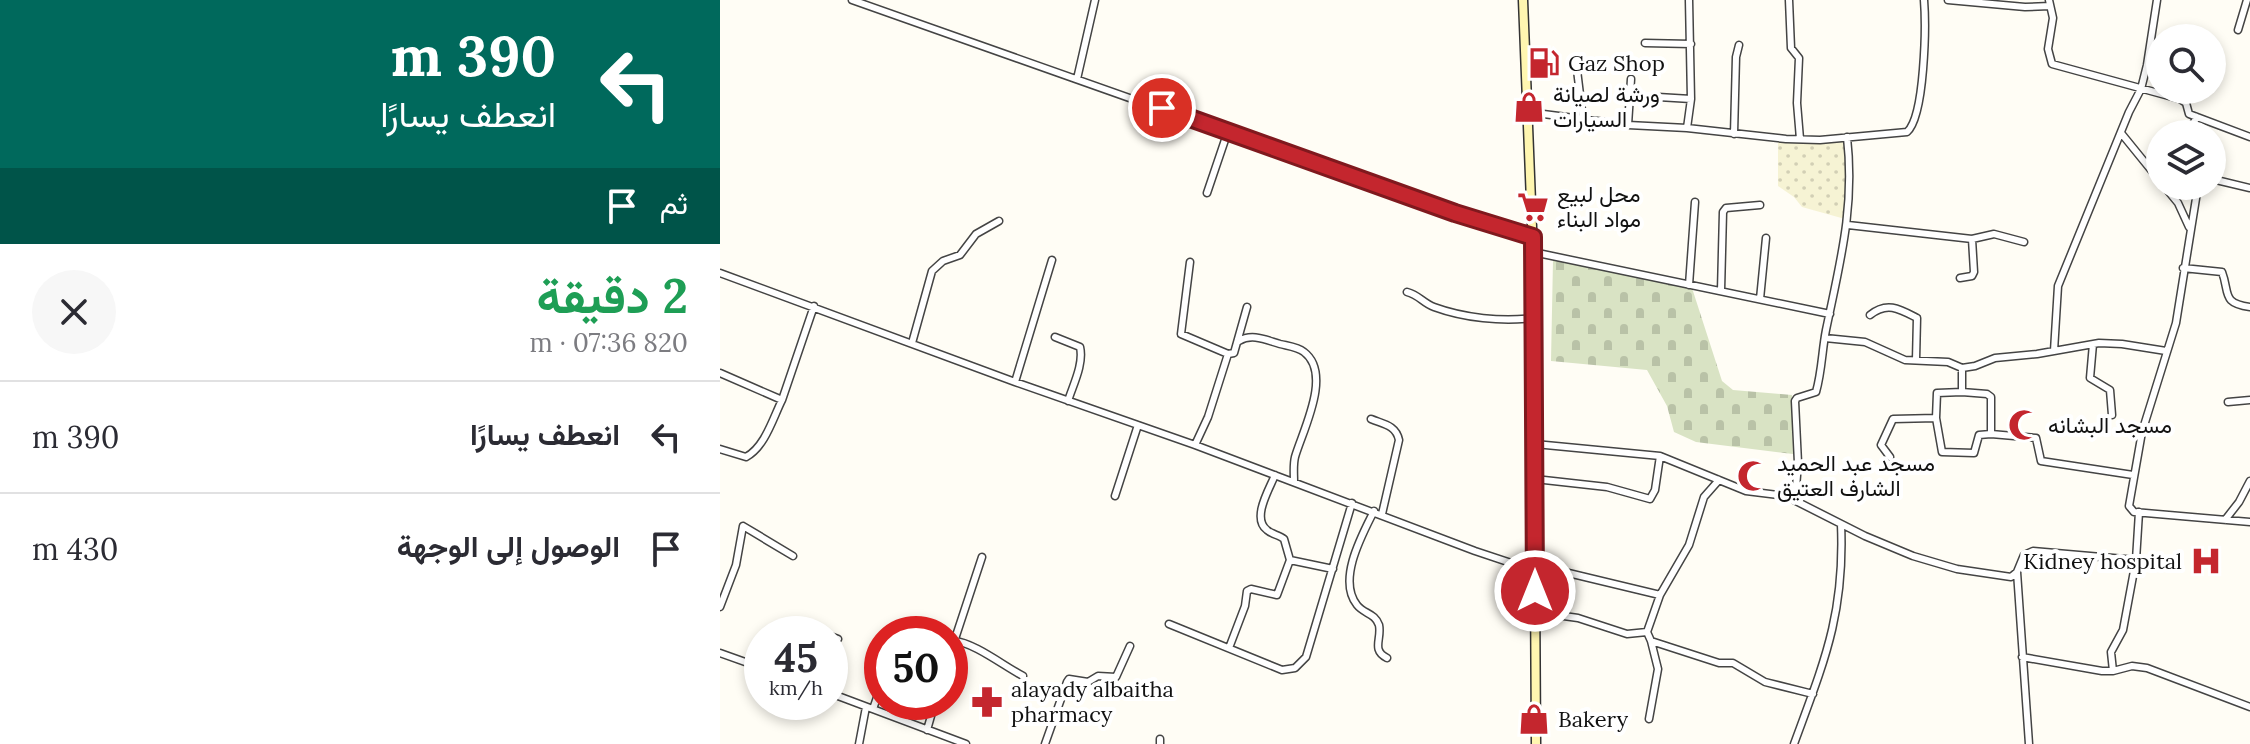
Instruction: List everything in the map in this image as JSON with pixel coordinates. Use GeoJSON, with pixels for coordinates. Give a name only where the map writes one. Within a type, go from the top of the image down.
{"type":"FeatureCollection","features":[{"type":"Feature","properties":{"kind":"main road"},"geometry":{"type":"LineString","coordinates":[[1523,0],[1533,237],[1536,744]]}},
{"type":"Feature","properties":{"kind":"street"},"geometry":{"type":"LineString","coordinates":[[852,0],[1455,213],[1533,237]]}},
{"type":"Feature","properties":{"kind":"street"},"geometry":{"type":"LineString","coordinates":[[1077,79],[1095,0]]}},
{"type":"Feature","properties":{"kind":"street"},"geometry":{"type":"LineString","coordinates":[[1687,128],[1691,99],[1689,0]]}},
{"type":"Feature","properties":{"kind":"street"},"geometry":{"type":"LineString","coordinates":[[1789,0],[1791,48],[1799,58],[1797,103],[1800,139]]}},
{"type":"Feature","properties":{"kind":"street"},"geometry":{"type":"LineString","coordinates":[[1528,112],[1628,125],[1800,139],[1907,132],[1912,127],[1926,44],[1924,0]]}},
{"type":"Feature","properties":{"kind":"street"},"geometry":{"type":"LineString","coordinates":[[1948,0],[2025,7],[2050,3],[2053,23],[2048,49],[2052,64],[2183,100],[2187,112],[2250,137]]}},
{"type":"Feature","properties":{"kind":"street"},"geometry":{"type":"LineString","coordinates":[[2054,351],[2058,286],[2141,89],[2157,0]]}},
{"type":"Feature","properties":{"kind":"street"},"geometry":{"type":"LineString","coordinates":[[2238,30],[2247,0]]}},
{"type":"Feature","properties":{"kind":"street"},"geometry":{"type":"LineString","coordinates":[[1645,43],[1691,44]]}},
{"type":"Feature","properties":{"kind":"street"},"geometry":{"type":"LineString","coordinates":[[1734,134],[1739,45]]}},
{"type":"Feature","properties":{"kind":"street"},"geometry":{"type":"LineString","coordinates":[[1577,70],[1583,119]]}},
{"type":"Feature","properties":{"kind":"street"},"geometry":{"type":"LineString","coordinates":[[1628,125],[1631,79]]}},
{"type":"Feature","properties":{"kind":"street"},"geometry":{"type":"LineString","coordinates":[[1658,97],[1691,99]]}},
{"type":"Feature","properties":{"kind":"street"},"geometry":{"type":"LineString","coordinates":[[1207,193],[1228,131]]}},
{"type":"Feature","properties":{"kind":"street"},"geometry":{"type":"LineString","coordinates":[[2121,133],[2146,164]]}},
{"type":"Feature","properties":{"kind":"street"},"geometry":{"type":"LineString","coordinates":[[1795,500],[1798,463],[1795,401],[1817,390],[1848,225],[1851,195],[1847,137]]}},
{"type":"Feature","properties":{"kind":"street"},"geometry":{"type":"LineString","coordinates":[[2226,182],[2250,188]]}},
{"type":"Feature","properties":{"kind":"street"},"geometry":{"type":"LineString","coordinates":[[2176,200],[2190,229]]}},
{"type":"Feature","properties":{"kind":"street"},"geometry":{"type":"LineString","coordinates":[[2194,200],[2176,323],[2142,432],[2129,506],[2131,510],[2139,512],[2250,522]]}},
{"type":"Feature","properties":{"kind":"street"},"geometry":{"type":"LineString","coordinates":[[1689,285],[1695,202]]}},
{"type":"Feature","properties":{"kind":"street"},"geometry":{"type":"LineString","coordinates":[[1721,291],[1723,212],[1726,208],[1760,205]]}},
{"type":"Feature","properties":{"kind":"street"},"geometry":{"type":"LineString","coordinates":[[912,343],[932,271],[943,261],[960,255],[976,234],[999,221]]}},
{"type":"Feature","properties":{"kind":"street"},"geometry":{"type":"LineString","coordinates":[[1848,225],[1972,239],[1994,234],[2024,242]]}},
{"type":"Feature","properties":{"kind":"street"},"geometry":{"type":"LineString","coordinates":[[1760,299],[1766,238]]}},
{"type":"Feature","properties":{"kind":"street"},"geometry":{"type":"LineString","coordinates":[[1960,278],[1972,276],[1974,272],[1972,239]]}},
{"type":"Feature","properties":{"kind":"street"},"geometry":{"type":"LineString","coordinates":[[1533,252],[1830,314]]}},
{"type":"Feature","properties":{"kind":"street"},"geometry":{"type":"LineString","coordinates":[[1015,382],[1052,260]]}},
{"type":"Feature","properties":{"kind":"street"},"geometry":{"type":"LineString","coordinates":[[1190,262],[1181,334],[1228,354],[1234,353],[1247,307]]}},
{"type":"Feature","properties":{"kind":"street"},"geometry":{"type":"LineString","coordinates":[[2183,268],[2222,272],[2227,297],[2235,304],[2250,307]]}},
{"type":"Feature","properties":{"kind":"street"},"geometry":{"type":"LineString","coordinates":[[720,273],[1195,445],[1475,551],[1535,568],[1660,595]]}},
{"type":"Feature","properties":{"kind":"street"},"geometry":{"type":"LineString","coordinates":[[1407,292],[1418,295],[1431,306],[1463,314],[1516,320],[1533,318]]}},
{"type":"Feature","properties":{"kind":"street"},"geometry":{"type":"LineString","coordinates":[[720,449],[746,457],[758,447],[782,400],[814,306]]}},
{"type":"Feature","properties":{"kind":"street"},"geometry":{"type":"LineString","coordinates":[[1870,315],[1879,308],[1892,306],[1917,318],[1916,360]]}},
{"type":"Feature","properties":{"kind":"street"},"geometry":{"type":"LineString","coordinates":[[1055,337],[1080,347],[1081,351],[1068,401]]}},
{"type":"Feature","properties":{"kind":"street"},"geometry":{"type":"LineString","coordinates":[[1239,341],[1245,337],[1257,337],[1297,348],[1308,356],[1315,384],[1313,406],[1295,460],[1294,482]]}},
{"type":"Feature","properties":{"kind":"street"},"geometry":{"type":"LineString","coordinates":[[1825,338],[1865,342],[1901,359],[1948,362],[1962,368],[1999,357],[2093,344],[2122,344],[2166,351]]}},
{"type":"Feature","properties":{"kind":"street"},"geometry":{"type":"LineString","coordinates":[[2093,344],[2090,378],[2110,390],[2112,415]]}},
{"type":"Feature","properties":{"kind":"street"},"geometry":{"type":"LineString","coordinates":[[1195,445],[1212,408],[1228,354]]}},
{"type":"Feature","properties":{"kind":"street"},"geometry":{"type":"LineString","coordinates":[[1962,368],[1962,392]]}},
{"type":"Feature","properties":{"kind":"street"},"geometry":{"type":"LineString","coordinates":[[720,373],[782,400]]}},
{"type":"Feature","properties":{"kind":"street"},"geometry":{"type":"LineString","coordinates":[[1991,434],[1990,395],[1937,393],[1936,418],[1942,452],[1974,453],[1979,435],[2036,438],[2042,462],[2133,475]]}},
{"type":"Feature","properties":{"kind":"street"},"geometry":{"type":"LineString","coordinates":[[2228,402],[2250,400]]}},
{"type":"Feature","properties":{"kind":"street"},"geometry":{"type":"LineString","coordinates":[[1890,457],[1881,445],[1893,419],[1936,418]]}},
{"type":"Feature","properties":{"kind":"street"},"geometry":{"type":"LineString","coordinates":[[1371,419],[1391,426],[1399,440],[1378,513],[1352,568],[1350,587],[1357,605],[1372,614],[1378,623],[1377,647],[1387,658]]}},
{"type":"Feature","properties":{"kind":"street"},"geometry":{"type":"LineString","coordinates":[[1115,496],[1138,425]]}},
{"type":"Feature","properties":{"kind":"street"},"geometry":{"type":"LineString","coordinates":[[1535,444],[1660,456],[1746,491],[1776,493],[1795,500],[1889,546],[1937,564],[2008,577],[2017,572]]}},
{"type":"Feature","properties":{"kind":"street"},"geometry":{"type":"LineString","coordinates":[[1535,479],[1607,487],[1650,499],[1655,490],[1660,456]]}},
{"type":"Feature","properties":{"kind":"street"},"geometry":{"type":"LineString","coordinates":[[1229,648],[1245,606],[1247,591],[1251,589],[1277,595],[1290,560],[1284,539],[1266,530],[1261,520],[1275,475]]}},
{"type":"Feature","properties":{"kind":"street"},"geometry":{"type":"LineString","coordinates":[[1649,719],[1658,669],[1647,632],[1660,595],[1689,545],[1704,497],[1719,480]]}},
{"type":"Feature","properties":{"kind":"street"},"geometry":{"type":"LineString","coordinates":[[2225,520],[2250,481]]}},
{"type":"Feature","properties":{"kind":"street"},"geometry":{"type":"LineString","coordinates":[[1169,624],[1282,670],[1291,670],[1301,664],[1306,657],[1352,503]]}},
{"type":"Feature","properties":{"kind":"street"},"geometry":{"type":"LineString","coordinates":[[2113,671],[2111,652],[2123,630],[2136,560],[2139,512]]}},
{"type":"Feature","properties":{"kind":"street"},"geometry":{"type":"LineString","coordinates":[[1794,744],[1827,654],[1838,611],[1841,524]]}},
{"type":"Feature","properties":{"kind":"street"},"geometry":{"type":"LineString","coordinates":[[720,607],[736,565],[743,526],[793,556]]}},
{"type":"Feature","properties":{"kind":"street"},"geometry":{"type":"LineString","coordinates":[[2029,744],[2017,572],[2024,555],[2033,551],[2136,560]]}},
{"type":"Feature","properties":{"kind":"street"},"geometry":{"type":"LineString","coordinates":[[962,616],[982,557]]}},
{"type":"Feature","properties":{"kind":"street"},"geometry":{"type":"LineString","coordinates":[[1290,560],[1333,569]]}},
{"type":"Feature","properties":{"kind":"street"},"geometry":{"type":"LineString","coordinates":[[1535,612],[1578,618],[1627,634],[1647,632]]}},
{"type":"Feature","properties":{"kind":"street"},"geometry":{"type":"LineString","coordinates":[[1651,641],[1719,663],[1733,663],[1765,682],[1813,694]]}},
{"type":"Feature","properties":{"kind":"street"},"geometry":{"type":"LineString","coordinates":[[968,644],[1023,676]]}},
{"type":"Feature","properties":{"kind":"street"},"geometry":{"type":"LineString","coordinates":[[1045,744],[1067,682],[1072,679],[1088,682],[1098,676],[1116,677],[1130,646]]}},
{"type":"Feature","properties":{"kind":"street"},"geometry":{"type":"LineString","coordinates":[[720,653],[744,662]]}},
{"type":"Feature","properties":{"kind":"street"},"geometry":{"type":"LineString","coordinates":[[2022,657],[2102,671],[2132,666],[2147,668],[2250,707]]}},
{"type":"Feature","properties":{"kind":"street"},"geometry":{"type":"LineString","coordinates":[[859,744],[866,720]]}},
{"type":"Feature","properties":{"kind":"street"},"geometry":{"type":"LineString","coordinates":[[901,720],[966,744]]}},
{"type":"Feature","properties":{"kind":"street"},"geometry":{"type":"LineString","coordinates":[[927,730],[930,720]]}},
{"type":"Feature","properties":{"kind":"shaded area"},"geometry":{"type":"Polygon","coordinates":[[[1846,138],[1845,219],[1802,207],[1778,186],[1778,141],[1846,138]]]}},
{"type":"Feature","properties":{"kind":"green space"},"geometry":{"type":"Polygon","coordinates":[[[1553,260],[1692,288],[1722,381],[1733,390],[1792,395],[1793,454],[1696,442],[1674,432],[1667,406],[1647,370],[1551,361],[1553,260]]]}},
{"type":"Feature","properties":{"kind":"place","name":"Gaz Shop"},"geometry":{"type":"Point","coordinates":[1544,63]}},
{"type":"Feature","properties":{"kind":"place","name":"ورشة لصيانة السيارات"},"geometry":{"type":"Point","coordinates":[1529,107]}},
{"type":"Feature","properties":{"kind":"place","name":"محل لبيع مواد البناء"},"geometry":{"type":"Point","coordinates":[1533,207]}},
{"type":"Feature","properties":{"kind":"place","name":"مسجد البشانه"},"geometry":{"type":"Point","coordinates":[2024,425]}},
{"type":"Feature","properties":{"kind":"place","name":"مسجد عبد الحميد الشارف العتيق"},"geometry":{"type":"Point","coordinates":[1753,476]}},
{"type":"Feature","properties":{"kind":"place","name":"Kidney hospital"},"geometry":{"type":"Point","coordinates":[2206,561]}},
{"type":"Feature","properties":{"kind":"place","name":"alayady albaitha pharmacy"},"geometry":{"type":"Point","coordinates":[987,702]}},
{"type":"Feature","properties":{"kind":"place","name":"Bakery"},"geometry":{"type":"Point","coordinates":[1534,719]}},
{"type":"Feature","properties":{"kind":"route"},"geometry":{"type":"LineString","coordinates":[[1162,108],[1455,213],[1533,237],[1535,591]]}}]}
